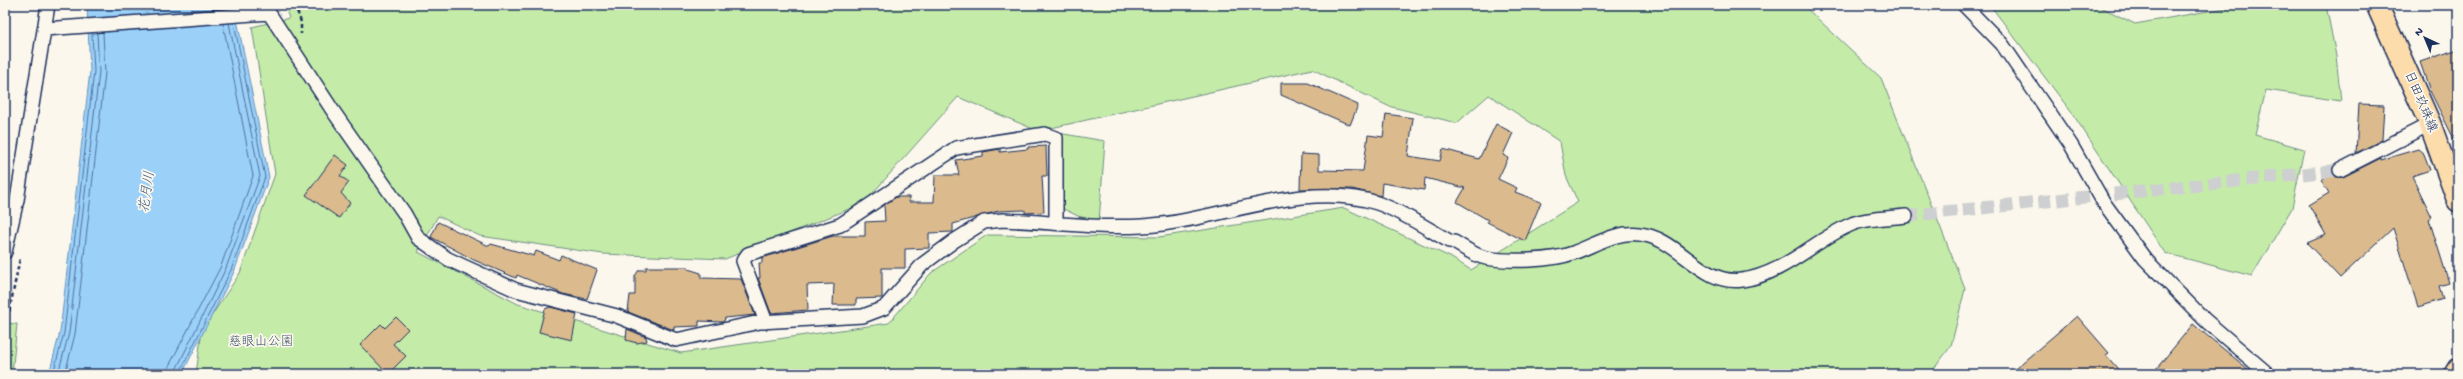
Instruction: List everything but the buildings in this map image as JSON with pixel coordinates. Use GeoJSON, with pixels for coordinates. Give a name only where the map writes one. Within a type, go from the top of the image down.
{"type":"FeatureCollection","features":[{"type":"Feature","properties":{"kind":"main road","name":"日田玖珠線"},"geometry":{"type":"LineString","coordinates":[[2377,5],[2430,124],[2458,201]]}},
{"type":"Feature","properties":{"kind":"main road"},"geometry":{"type":"LineString","coordinates":[[2455,374],[2458,369]]}},
{"type":"Feature","properties":{"kind":"street"},"geometry":{"type":"LineString","coordinates":[[5,252],[17,200],[48,5]]}},
{"type":"Feature","properties":{"kind":"street"},"geometry":{"type":"LineString","coordinates":[[1964,5],[2002,44],[2071,145],[2104,203],[2145,258],[2205,320],[2268,374]]}},
{"type":"Feature","properties":{"kind":"street"},"geometry":{"type":"LineString","coordinates":[[44,29],[267,9],[332,111],[404,213],[418,238],[448,259],[516,290],[618,316],[676,340],[766,322],[863,316],[884,308],[923,264],[984,222],[1003,220],[1126,227],[1163,224],[1308,196],[1351,197],[1377,203],[1398,211],[1449,242],[1454,242],[1485,258],[1523,261],[1571,254],[1619,234],[1640,234],[1664,242],[1705,271],[1717,277],[1740,281],[1764,275],[1853,223],[1906,216]]}},
{"type":"Feature","properties":{"kind":"street"},"geometry":{"type":"LineString","coordinates":[[2340,170],[2430,124]]}},
{"type":"Feature","properties":{"kind":"street"},"geometry":{"type":"LineString","coordinates":[[766,322],[743,261],[748,254],[840,225],[956,148],[1045,134],[1056,138],[1056,223]]}},
{"type":"Feature","properties":{"kind":"green space","name":"慈眼山公園"},"geometry":{"type":"Polygon","coordinates":[[[284,5],[1803,5],[1881,78],[1965,289],[1951,346],[1930,374],[196,374],[202,330],[240,273],[275,174],[252,27],[289,18],[284,5]],[[1312,69],[1038,131],[958,97],[864,203],[725,259],[603,254],[480,236],[438,216],[418,252],[518,304],[681,353],[889,323],[931,273],[987,235],[1159,237],[1344,208],[1450,257],[1471,270],[1578,202],[1566,176],[1560,142],[1489,95],[1457,123],[1388,106],[1312,69]]]}},
{"type":"Feature","properties":{"kind":"green space"},"geometry":{"type":"Polygon","coordinates":[[[1990,5],[2097,5],[2135,24],[2231,7],[2326,5],[2336,56],[2341,101],[2266,90],[2255,135],[2304,149],[2292,208],[2252,276],[2165,253],[2072,113],[1990,5]]]}},
{"type":"Feature","properties":{"kind":"green space"},"geometry":{"type":"Polygon","coordinates":[[[1058,133],[1105,141],[1099,222],[1078,216],[1055,205],[1058,133]]]}},
{"type":"Feature","properties":{"kind":"green space"},"geometry":{"type":"Polygon","coordinates":[[[5,323],[17,324],[12,374],[5,374],[5,323]]]}},
{"type":"Feature","properties":{"kind":"water","name":"花月川"},"geometry":{"type":"Polygon","coordinates":[[[87,5],[234,5],[269,177],[234,272],[182,374],[49,374],[60,332],[90,71],[87,5]]]}},
{"type":"Feature","properties":{"kind":"tunnel"},"geometry":{"type":"LineString","coordinates":[[1906,216],[2340,170]]}}]}
